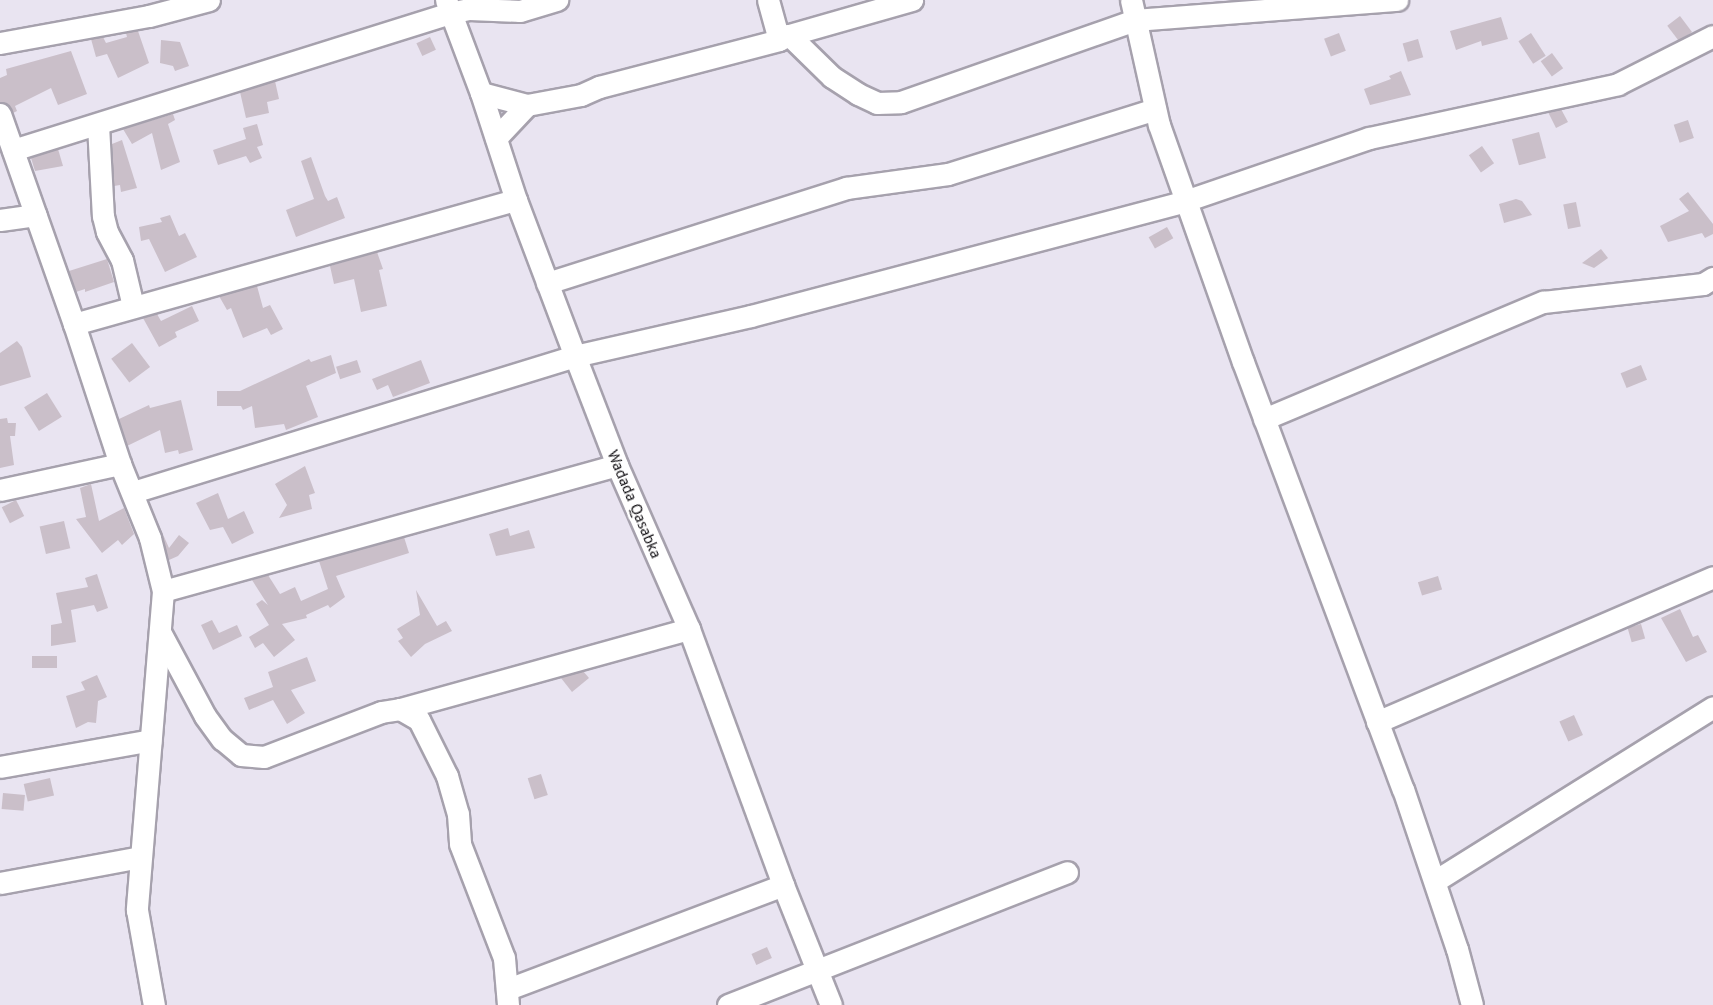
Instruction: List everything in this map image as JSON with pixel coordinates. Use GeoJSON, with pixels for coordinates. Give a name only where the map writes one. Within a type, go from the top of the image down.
{"type":"FeatureCollection","features":[{"type":"Feature","properties":{"kind":"street"},"geometry":{"type":"LineString","coordinates":[[0,43],[149,16],[209,0]]}},
{"type":"Feature","properties":{"kind":"street"},"geometry":{"type":"LineString","coordinates":[[13,150],[98,125],[448,7],[496,12],[520,11],[557,0]]}},
{"type":"Feature","properties":{"kind":"street"},"geometry":{"type":"LineString","coordinates":[[768,0],[784,38],[832,77],[877,103],[901,102],[1133,10],[1397,0]]}},
{"type":"Feature","properties":{"kind":"street"},"geometry":{"type":"LineString","coordinates":[[481,93],[527,105],[581,94],[599,87],[784,38],[912,0]]}},
{"type":"Feature","properties":{"kind":"street","name":"Wadada Qasabka"},"geometry":{"type":"LineString","coordinates":[[448,7],[481,93],[516,200],[575,356],[617,465],[689,628],[783,885],[831,1005]]}},
{"type":"Feature","properties":{"kind":"street"},"geometry":{"type":"LineString","coordinates":[[1133,10],[1155,109],[1185,201],[1435,881],[1472,1005]]}},
{"type":"Feature","properties":{"kind":"street"},"geometry":{"type":"LineString","coordinates":[[133,492],[575,356],[751,316],[1185,201],[1368,138],[1618,84],[1713,36]]}},
{"type":"Feature","properties":{"kind":"street"},"geometry":{"type":"LineString","coordinates":[[496,138],[527,105]]}},
{"type":"Feature","properties":{"kind":"street"},"geometry":{"type":"LineString","coordinates":[[547,283],[846,188],[948,174],[1155,109]]}},
{"type":"Feature","properties":{"kind":"street"},"geometry":{"type":"LineString","coordinates":[[0,114],[74,324],[120,464],[150,538],[163,591],[146,826],[140,857],[137,910],[154,1005]]}},
{"type":"Feature","properties":{"kind":"street"},"geometry":{"type":"LineString","coordinates":[[98,125],[103,216],[107,232],[122,260],[133,306]]}},
{"type":"Feature","properties":{"kind":"street"},"geometry":{"type":"LineString","coordinates":[[74,324],[516,200]]}},
{"type":"Feature","properties":{"kind":"street"},"geometry":{"type":"LineString","coordinates":[[0,220],[36,215]]}},
{"type":"Feature","properties":{"kind":"street"},"geometry":{"type":"LineString","coordinates":[[1264,419],[1543,302],[1703,284],[1713,278]]}},
{"type":"Feature","properties":{"kind":"street"},"geometry":{"type":"LineString","coordinates":[[0,490],[120,464]]}},
{"type":"Feature","properties":{"kind":"street"},"geometry":{"type":"LineString","coordinates":[[163,591],[617,465]]}},
{"type":"Feature","properties":{"kind":"street"},"geometry":{"type":"LineString","coordinates":[[1377,722],[1713,578]]}},
{"type":"Feature","properties":{"kind":"street"},"geometry":{"type":"LineString","coordinates":[[160,632],[205,716],[222,739],[241,755],[264,757],[381,712],[400,709],[689,628]]}},
{"type":"Feature","properties":{"kind":"street"},"geometry":{"type":"LineString","coordinates":[[1435,881],[1713,707]]}},
{"type":"Feature","properties":{"kind":"street"},"geometry":{"type":"LineString","coordinates":[[400,709],[419,720],[447,776],[458,814],[460,844],[504,958],[508,997],[783,885]]}},
{"type":"Feature","properties":{"kind":"street"},"geometry":{"type":"LineString","coordinates":[[0,767],[151,740]]}},
{"type":"Feature","properties":{"kind":"street"},"geometry":{"type":"LineString","coordinates":[[0,883],[140,857]]}},
{"type":"Feature","properties":{"kind":"street"},"geometry":{"type":"LineString","coordinates":[[728,1005],[1067,872]]}},
{"type":"Feature","properties":{"kind":"building"},"geometry":{"type":"Polygon","coordinates":[[[1680,16],[1692,32],[1679,42],[1667,26],[1680,16]]]}},
{"type":"Feature","properties":{"kind":"building"},"geometry":{"type":"Polygon","coordinates":[[[1501,17],[1508,39],[1482,46],[1481,41],[1456,50],[1450,31],[1501,17]]]}},
{"type":"Feature","properties":{"kind":"building"},"geometry":{"type":"Polygon","coordinates":[[[138,31],[149,63],[118,78],[107,54],[96,57],[91,39],[103,37],[106,43],[127,37],[126,33],[138,31]]]}},
{"type":"Feature","properties":{"kind":"building"},"geometry":{"type":"Polygon","coordinates":[[[1339,33],[1346,51],[1331,56],[1324,39],[1339,33]]]}},
{"type":"Feature","properties":{"kind":"building"},"geometry":{"type":"Polygon","coordinates":[[[1531,33],[1546,56],[1533,64],[1518,41],[1531,33]]]}},
{"type":"Feature","properties":{"kind":"building"},"geometry":{"type":"Polygon","coordinates":[[[430,37],[436,50],[422,56],[416,43],[430,37]]]}},
{"type":"Feature","properties":{"kind":"building"},"geometry":{"type":"Polygon","coordinates":[[[1418,39],[1423,57],[1408,62],[1403,43],[1418,39]]]}},
{"type":"Feature","properties":{"kind":"building"},"geometry":{"type":"Polygon","coordinates":[[[161,40],[180,42],[189,66],[175,71],[173,66],[160,63],[161,40]]]}},
{"type":"Feature","properties":{"kind":"building"},"geometry":{"type":"Polygon","coordinates":[[[71,51],[87,94],[58,105],[51,88],[15,106],[17,111],[13,113],[8,104],[0,102],[0,78],[7,75],[6,69],[71,51]]]}},
{"type":"Feature","properties":{"kind":"building"},"geometry":{"type":"Polygon","coordinates":[[[1552,53],[1563,68],[1552,77],[1541,61],[1552,53]]]}},
{"type":"Feature","properties":{"kind":"building"},"geometry":{"type":"Polygon","coordinates":[[[1401,71],[1411,95],[1370,105],[1364,89],[1391,79],[1389,76],[1401,71]]]}},
{"type":"Feature","properties":{"kind":"building"},"geometry":{"type":"Polygon","coordinates":[[[275,81],[279,99],[267,102],[269,113],[246,118],[240,92],[275,81]]]}},
{"type":"Feature","properties":{"kind":"building"},"geometry":{"type":"Polygon","coordinates":[[[1561,109],[1568,122],[1556,128],[1548,112],[1561,109]]]}},
{"type":"Feature","properties":{"kind":"building"},"geometry":{"type":"Polygon","coordinates":[[[173,114],[175,120],[168,124],[180,162],[161,170],[152,133],[132,144],[123,129],[173,114]]]}},
{"type":"Feature","properties":{"kind":"building"},"geometry":{"type":"Polygon","coordinates":[[[1688,120],[1694,138],[1680,143],[1674,125],[1688,120]]]}},
{"type":"Feature","properties":{"kind":"building"},"geometry":{"type":"Polygon","coordinates":[[[257,124],[263,145],[257,147],[262,158],[250,163],[246,156],[218,165],[213,150],[246,139],[243,128],[257,124]]]}},
{"type":"Feature","properties":{"kind":"building"},"geometry":{"type":"Polygon","coordinates":[[[1539,132],[1546,158],[1519,165],[1512,139],[1539,132]]]}},
{"type":"Feature","properties":{"kind":"building"},"geometry":{"type":"Polygon","coordinates":[[[122,140],[137,188],[121,192],[120,185],[114,186],[112,144],[122,140]]]}},
{"type":"Feature","properties":{"kind":"building"},"geometry":{"type":"Polygon","coordinates":[[[1482,146],[1494,163],[1481,172],[1469,155],[1482,146]]]}},
{"type":"Feature","properties":{"kind":"building"},"geometry":{"type":"Polygon","coordinates":[[[58,149],[63,166],[35,171],[31,158],[58,149]]]}},
{"type":"Feature","properties":{"kind":"building"},"geometry":{"type":"Polygon","coordinates":[[[311,157],[325,196],[328,201],[337,197],[345,218],[296,237],[286,210],[314,199],[301,161],[311,157]]]}},
{"type":"Feature","properties":{"kind":"building"},"geometry":{"type":"Polygon","coordinates":[[[1688,192],[1713,224],[1713,234],[1705,238],[1702,233],[1668,242],[1660,226],[1689,211],[1679,199],[1688,192]]]}},
{"type":"Feature","properties":{"kind":"building"},"geometry":{"type":"Polygon","coordinates":[[[1516,199],[1522,201],[1532,215],[1504,223],[1499,204],[1516,199]]]}},
{"type":"Feature","properties":{"kind":"building"},"geometry":{"type":"Polygon","coordinates":[[[1576,202],[1581,227],[1568,229],[1563,204],[1576,202]]]}},
{"type":"Feature","properties":{"kind":"building"},"geometry":{"type":"Polygon","coordinates":[[[170,215],[179,236],[185,233],[197,257],[165,272],[149,239],[141,241],[139,227],[162,222],[160,218],[170,215]]]}},
{"type":"Feature","properties":{"kind":"building"},"geometry":{"type":"Polygon","coordinates":[[[1167,227],[1173,238],[1155,249],[1149,237],[1167,227]]]}},
{"type":"Feature","properties":{"kind":"building"},"geometry":{"type":"Polygon","coordinates":[[[1601,249],[1608,258],[1594,268],[1582,263],[1601,249]]]}},
{"type":"Feature","properties":{"kind":"building"},"geometry":{"type":"Polygon","coordinates":[[[377,252],[383,269],[379,270],[387,306],[361,312],[354,279],[334,284],[330,266],[377,252]]]}},
{"type":"Feature","properties":{"kind":"building"},"geometry":{"type":"Polygon","coordinates":[[[107,259],[114,282],[85,292],[85,289],[76,292],[69,271],[107,259]]]}},
{"type":"Feature","properties":{"kind":"building"},"geometry":{"type":"Polygon","coordinates":[[[257,286],[263,308],[270,305],[283,329],[271,335],[267,328],[243,338],[231,308],[227,310],[219,296],[257,286]]]}},
{"type":"Feature","properties":{"kind":"building"},"geometry":{"type":"Polygon","coordinates":[[[192,306],[199,321],[175,332],[177,337],[159,347],[143,318],[157,314],[161,321],[192,306]]]}},
{"type":"Feature","properties":{"kind":"building"},"geometry":{"type":"Polygon","coordinates":[[[17,341],[22,347],[31,377],[0,386],[0,353],[17,341]]]}},
{"type":"Feature","properties":{"kind":"building"},"geometry":{"type":"Polygon","coordinates":[[[132,343],[150,367],[129,383],[111,359],[132,343]]]}},
{"type":"Feature","properties":{"kind":"building"},"geometry":{"type":"Polygon","coordinates":[[[331,355],[336,373],[306,386],[318,417],[286,430],[284,424],[255,428],[252,406],[243,410],[241,406],[217,406],[217,391],[240,391],[309,359],[311,362],[331,355]]]}},
{"type":"Feature","properties":{"kind":"building"},"geometry":{"type":"Polygon","coordinates":[[[357,360],[361,372],[340,379],[336,367],[357,360]]]}},
{"type":"Feature","properties":{"kind":"building"},"geometry":{"type":"Polygon","coordinates":[[[421,360],[430,383],[393,397],[388,385],[377,390],[372,379],[421,360]]]}},
{"type":"Feature","properties":{"kind":"building"},"geometry":{"type":"Polygon","coordinates":[[[1641,365],[1647,380],[1627,388],[1621,373],[1641,365]]]}},
{"type":"Feature","properties":{"kind":"building"},"geometry":{"type":"Polygon","coordinates":[[[47,393],[62,417],[39,431],[24,407],[47,393]]]}},
{"type":"Feature","properties":{"kind":"building"},"geometry":{"type":"Polygon","coordinates":[[[181,400],[193,450],[179,454],[178,450],[165,453],[160,430],[127,446],[119,419],[149,405],[150,408],[181,400]]]}},
{"type":"Feature","properties":{"kind":"building"},"geometry":{"type":"Polygon","coordinates":[[[7,418],[8,423],[16,423],[15,436],[10,436],[14,465],[0,468],[0,419],[7,418]]]}},
{"type":"Feature","properties":{"kind":"building"},"geometry":{"type":"Polygon","coordinates":[[[305,466],[315,493],[309,495],[312,509],[279,518],[287,505],[275,484],[305,466]]]}},
{"type":"Feature","properties":{"kind":"building"},"geometry":{"type":"Polygon","coordinates":[[[91,484],[99,521],[124,508],[134,534],[122,545],[118,540],[102,553],[76,519],[86,517],[80,488],[91,484]]]}},
{"type":"Feature","properties":{"kind":"building"},"geometry":{"type":"Polygon","coordinates":[[[218,493],[228,519],[244,511],[254,533],[232,544],[223,527],[210,530],[196,503],[218,493]]]}},
{"type":"Feature","properties":{"kind":"building"},"geometry":{"type":"Polygon","coordinates":[[[16,500],[24,516],[10,523],[2,507],[16,500]]]}},
{"type":"Feature","properties":{"kind":"building"},"geometry":{"type":"Polygon","coordinates":[[[150,505],[169,548],[179,535],[189,543],[178,556],[169,560],[150,505]]]}},
{"type":"Feature","properties":{"kind":"building"},"geometry":{"type":"Polygon","coordinates":[[[64,521],[70,548],[46,554],[40,527],[64,521]]]}},
{"type":"Feature","properties":{"kind":"building"},"geometry":{"type":"Polygon","coordinates":[[[508,528],[510,536],[529,530],[535,548],[496,556],[489,534],[508,528]]]}},
{"type":"Feature","properties":{"kind":"building"},"geometry":{"type":"Polygon","coordinates":[[[404,537],[409,553],[336,576],[345,597],[330,608],[328,605],[306,615],[307,618],[282,624],[295,640],[274,657],[263,643],[255,648],[249,637],[269,625],[256,604],[262,600],[268,605],[252,580],[268,575],[280,594],[295,587],[301,601],[328,589],[319,561],[404,537]]]}},
{"type":"Feature","properties":{"kind":"building"},"geometry":{"type":"Polygon","coordinates":[[[97,574],[108,608],[97,612],[94,605],[71,610],[76,642],[51,646],[51,625],[62,623],[56,593],[88,587],[85,578],[97,574]]]}},
{"type":"Feature","properties":{"kind":"building"},"geometry":{"type":"Polygon","coordinates":[[[1438,576],[1442,589],[1422,596],[1418,582],[1438,576]]]}},
{"type":"Feature","properties":{"kind":"building"},"geometry":{"type":"Polygon","coordinates":[[[416,590],[437,626],[446,621],[452,631],[425,644],[411,657],[398,641],[403,638],[397,629],[420,615],[416,590]]]}},
{"type":"Feature","properties":{"kind":"building"},"geometry":{"type":"Polygon","coordinates":[[[1680,609],[1693,637],[1698,635],[1707,652],[1686,662],[1661,618],[1680,609]]]}},
{"type":"Feature","properties":{"kind":"building"},"geometry":{"type":"Polygon","coordinates":[[[212,620],[219,633],[237,625],[242,636],[213,650],[201,625],[212,620]]]}},
{"type":"Feature","properties":{"kind":"building"},"geometry":{"type":"Polygon","coordinates":[[[1641,624],[1645,638],[1632,642],[1628,628],[1641,624]]]}},
{"type":"Feature","properties":{"kind":"building"},"geometry":{"type":"Polygon","coordinates":[[[32,656],[57,656],[57,668],[32,668],[32,656]]]}},
{"type":"Feature","properties":{"kind":"building"},"geometry":{"type":"Polygon","coordinates":[[[307,657],[316,681],[291,690],[305,713],[287,724],[273,700],[249,710],[244,698],[273,687],[268,672],[307,657]]]}},
{"type":"Feature","properties":{"kind":"building"},"geometry":{"type":"Polygon","coordinates":[[[583,671],[589,678],[572,692],[561,678],[583,671]]]}},
{"type":"Feature","properties":{"kind":"building"},"geometry":{"type":"Polygon","coordinates":[[[97,675],[107,697],[98,701],[96,723],[88,722],[76,728],[66,696],[85,690],[81,682],[97,675]]]}},
{"type":"Feature","properties":{"kind":"building"},"geometry":{"type":"Polygon","coordinates":[[[1574,715],[1583,735],[1568,742],[1559,722],[1574,715]]]}},
{"type":"Feature","properties":{"kind":"building"},"geometry":{"type":"Polygon","coordinates":[[[541,774],[548,795],[534,799],[528,778],[541,774]]]}},
{"type":"Feature","properties":{"kind":"building"},"geometry":{"type":"Polygon","coordinates":[[[50,778],[54,796],[28,802],[24,784],[50,778]]]}},
{"type":"Feature","properties":{"kind":"building"},"geometry":{"type":"Polygon","coordinates":[[[3,793],[25,795],[24,811],[2,809],[3,793]]]}},
{"type":"Feature","properties":{"kind":"building"},"geometry":{"type":"Polygon","coordinates":[[[767,947],[772,958],[756,965],[751,954],[767,947]]]}}]}
